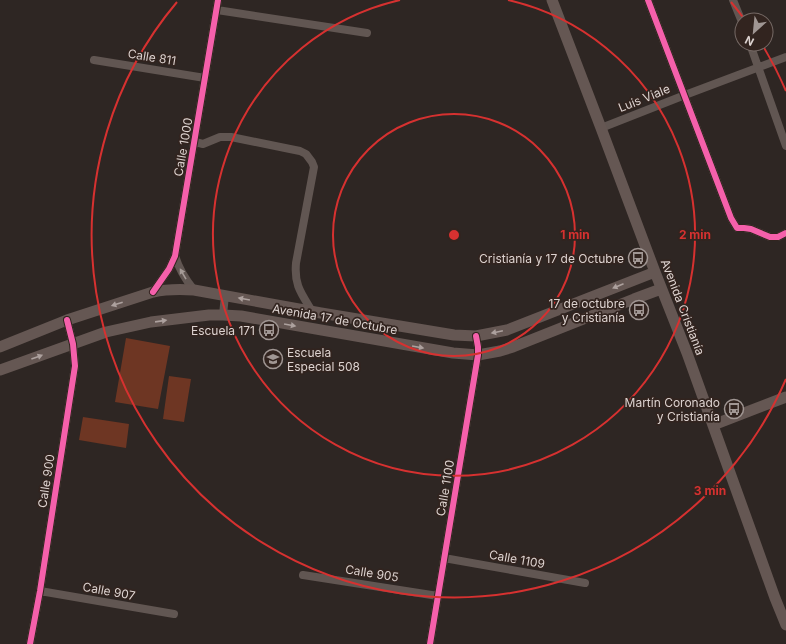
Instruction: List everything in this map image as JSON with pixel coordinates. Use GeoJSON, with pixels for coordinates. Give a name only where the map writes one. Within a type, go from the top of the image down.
{"type":"FeatureCollection","features":[{"type":"Feature","properties":{"kind":"main road","name":"Avenida Cristianía"},"geometry":{"type":"LineString","coordinates":[[552,0],[661,289],[687,353],[775,598],[786,624]]}},
{"type":"Feature","properties":{"kind":"main road","name":"Avenida 17 de Octubre"},"geometry":{"type":"LineString","coordinates":[[0,347],[67,320],[153,292],[174,289],[194,290],[225,295],[454,335],[476,336],[507,330],[655,272]]}},
{"type":"Feature","properties":{"kind":"main road","name":"Avenida 17 de Octubre"},"geometry":{"type":"LineString","coordinates":[[0,370],[106,332],[151,322],[209,315],[242,316],[452,353],[478,355],[500,352],[661,289]]}},
{"type":"Feature","properties":{"kind":"main road"},"geometry":{"type":"LineString","coordinates":[[713,425],[786,397]]}},
{"type":"Feature","properties":{"kind":"street","name":"Calle 1000"},"geometry":{"type":"LineString","coordinates":[[153,292],[169,269],[175,256],[218,0]]}},
{"type":"Feature","properties":{"kind":"street"},"geometry":{"type":"LineString","coordinates":[[648,0],[731,218],[737,228],[751,229],[770,237],[778,237],[786,234]]}},
{"type":"Feature","properties":{"kind":"street"},"geometry":{"type":"LineString","coordinates":[[734,0],[738,12]]}},
{"type":"Feature","properties":{"kind":"street"},"geometry":{"type":"LineString","coordinates":[[217,10],[367,33]]}},
{"type":"Feature","properties":{"kind":"street"},"geometry":{"type":"LineString","coordinates":[[753,52],[786,146]]}},
{"type":"Feature","properties":{"kind":"street","name":"Luis Viale"},"geometry":{"type":"LineString","coordinates":[[601,128],[786,57]]}},
{"type":"Feature","properties":{"kind":"street","name":"Calle 811"},"geometry":{"type":"LineString","coordinates":[[94,60],[205,78]]}},
{"type":"Feature","properties":{"kind":"street"},"geometry":{"type":"LineString","coordinates":[[195,142],[203,144],[220,137],[231,137],[300,151],[309,158],[314,167],[295,271],[299,290],[312,311]]}},
{"type":"Feature","properties":{"kind":"street"},"geometry":{"type":"LineString","coordinates":[[175,256],[183,276],[194,290]]}},
{"type":"Feature","properties":{"kind":"street"},"geometry":{"type":"LineString","coordinates":[[223,315],[225,295]]}},
{"type":"Feature","properties":{"kind":"street","name":"Calle 900"},"geometry":{"type":"LineString","coordinates":[[30,644],[40,591],[75,366],[73,344],[67,320]]}},
{"type":"Feature","properties":{"kind":"street","name":"Calle 1100"},"geometry":{"type":"LineString","coordinates":[[430,644],[478,355],[476,336]]}},
{"type":"Feature","properties":{"kind":"street","name":"Calle 1109"},"geometry":{"type":"LineString","coordinates":[[444,558],[586,583]]}},
{"type":"Feature","properties":{"kind":"street","name":"Calle 905"},"geometry":{"type":"LineString","coordinates":[[303,575],[438,596]]}},
{"type":"Feature","properties":{"kind":"street","name":"Calle 907"},"geometry":{"type":"LineString","coordinates":[[40,591],[174,614]]}},
{"type":"Feature","properties":{"kind":"shaded area"},"geometry":{"type":"Polygon","coordinates":[[[126,338],[170,346],[158,409],[115,402],[126,338]]]}},
{"type":"Feature","properties":{"kind":"shaded area"},"geometry":{"type":"Polygon","coordinates":[[[169,376],[191,379],[184,422],[163,419],[169,376]]]}},
{"type":"Feature","properties":{"kind":"shaded area"},"geometry":{"type":"Polygon","coordinates":[[[83,417],[129,424],[126,448],[79,440],[83,417]]]}},
{"type":"Feature","properties":{"kind":"cycle path"},"geometry":{"type":"LineString","coordinates":[[153,292],[169,269],[175,256],[218,0]]}},
{"type":"Feature","properties":{"kind":"cycle path"},"geometry":{"type":"LineString","coordinates":[[648,0],[731,218],[737,228],[751,229],[770,237],[778,237],[786,233]]}},
{"type":"Feature","properties":{"kind":"cycle path"},"geometry":{"type":"LineString","coordinates":[[30,644],[40,591],[75,366],[73,344],[67,320]]}},
{"type":"Feature","properties":{"kind":"cycle path"},"geometry":{"type":"LineString","coordinates":[[430,644],[478,355],[476,336]]}},
{"type":"Feature","properties":{"kind":"place","name":"Cristianía y 17 de Octubre"},"geometry":{"type":"Point","coordinates":[638,258]}},
{"type":"Feature","properties":{"kind":"place","name":"17 de octubre y Cristianía"},"geometry":{"type":"Point","coordinates":[639,310]}},
{"type":"Feature","properties":{"kind":"place","name":"Escuela 171"},"geometry":{"type":"Point","coordinates":[269,330]}},
{"type":"Feature","properties":{"kind":"place","name":"Escuela Especial 508"},"geometry":{"type":"Point","coordinates":[273,359]}},
{"type":"Feature","properties":{"kind":"place","name":"Martín Coronado y Cristianía"},"geometry":{"type":"Point","coordinates":[734,409]}}]}
